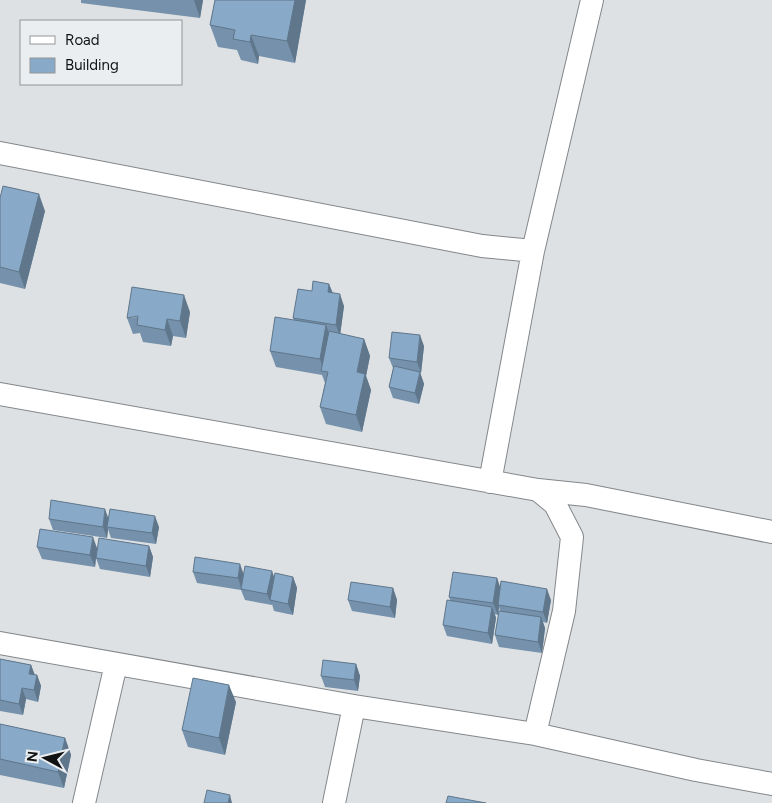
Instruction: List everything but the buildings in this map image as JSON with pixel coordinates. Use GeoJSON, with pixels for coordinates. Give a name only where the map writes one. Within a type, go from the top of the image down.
{"type":"FeatureCollection","features":[{"type":"Feature","properties":{"kind":"street"},"geometry":{"type":"LineString","coordinates":[[490,482],[533,251],[592,0]]}},
{"type":"Feature","properties":{"kind":"street"},"geometry":{"type":"LineString","coordinates":[[0,153],[482,246],[533,251]]}},
{"type":"Feature","properties":{"kind":"street"},"geometry":{"type":"LineString","coordinates":[[0,394],[490,482],[586,495],[772,532]]}},
{"type":"Feature","properties":{"kind":"street"},"geometry":{"type":"LineString","coordinates":[[535,734],[564,611],[572,537],[555,504],[538,490]]}},
{"type":"Feature","properties":{"kind":"street"},"geometry":{"type":"LineString","coordinates":[[0,643],[354,706],[535,734],[696,770],[772,784]]}},
{"type":"Feature","properties":{"kind":"street"},"geometry":{"type":"LineString","coordinates":[[84,803],[116,664]]}},
{"type":"Feature","properties":{"kind":"street"},"geometry":{"type":"LineString","coordinates":[[334,803],[354,706]]}}]}
